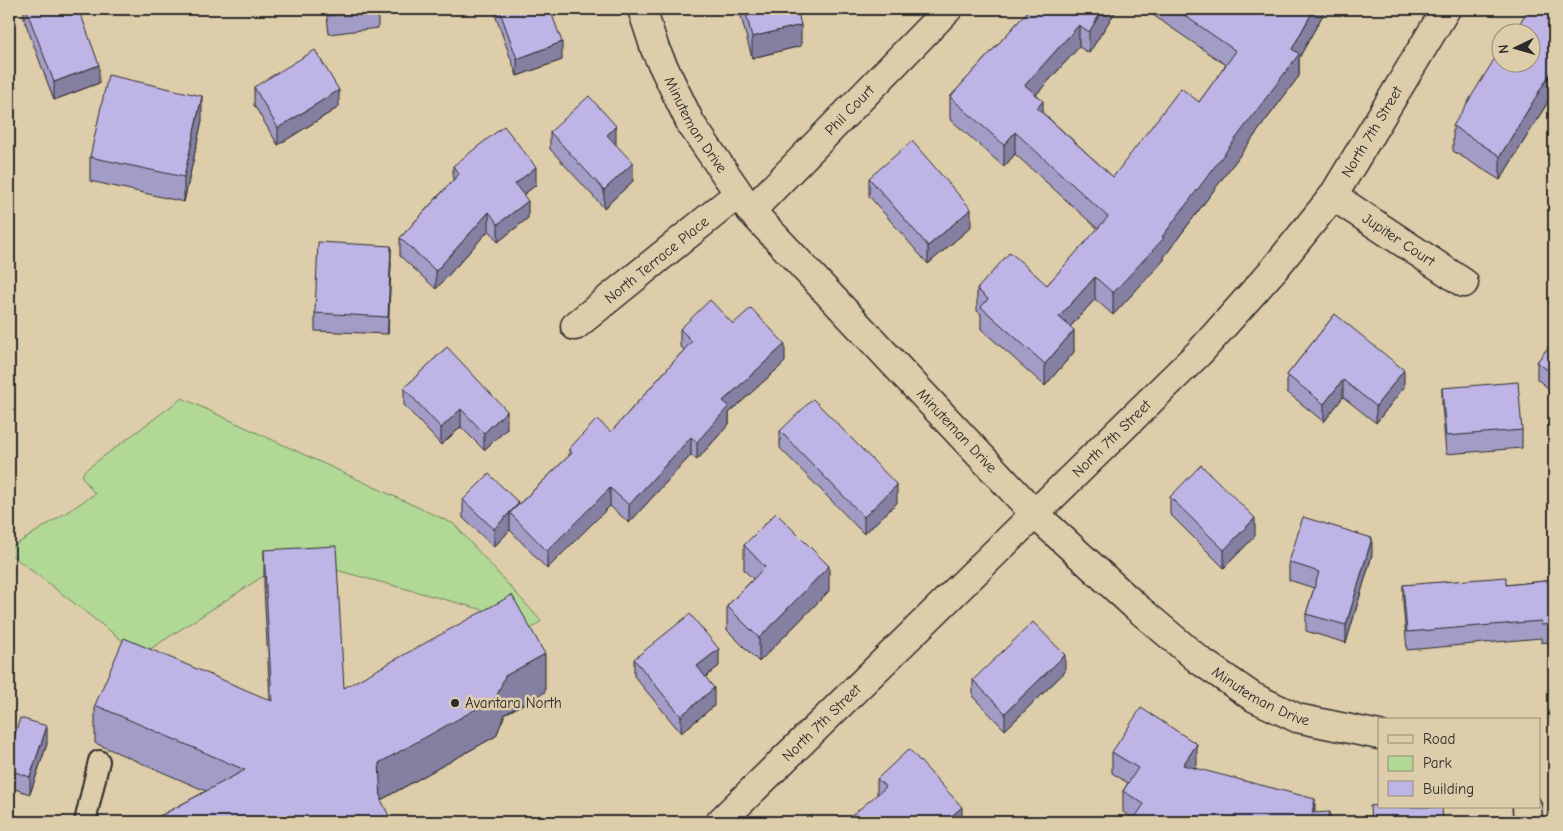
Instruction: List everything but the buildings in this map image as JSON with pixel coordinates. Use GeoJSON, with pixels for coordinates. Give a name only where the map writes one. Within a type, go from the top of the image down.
{"type":"FeatureCollection","features":[{"type":"Feature","properties":{"kind":"street","name":"Minuteman Drive"},"geometry":{"type":"LineString","coordinates":[[642,9],[656,49],[691,124],[744,202],[1036,515],[1135,606],[1199,660],[1253,697],[1296,718],[1378,735]]}},
{"type":"Feature","properties":{"kind":"street","name":"Phil Court"},"geometry":{"type":"LineString","coordinates":[[744,202],[948,9]]}},
{"type":"Feature","properties":{"kind":"street","name":"North 7th Street"},"geometry":{"type":"LineString","coordinates":[[720,822],[1036,515],[1200,352],[1275,268],[1333,196],[1446,9]]}},
{"type":"Feature","properties":{"kind":"street","name":"Jupiter Court"},"geometry":{"type":"LineString","coordinates":[[1333,196],[1464,283]]}},
{"type":"Feature","properties":{"kind":"street","name":"North Terrace Place"},"geometry":{"type":"LineString","coordinates":[[575,326],[744,202]]}},
{"type":"Feature","properties":{"kind":"street"},"geometry":{"type":"LineString","coordinates":[[1527,808],[1528,822]]}},
{"type":"Feature","properties":{"kind":"lane"},"geometry":{"type":"LineString","coordinates":[[84,822],[99,761]]}},
{"type":"Feature","properties":{"kind":"green space"},"geometry":{"type":"Polygon","coordinates":[[[182,398],[454,524],[541,621],[526,633],[517,619],[336,570],[265,575],[141,655],[9,553],[9,549],[95,494],[82,477],[84,471],[182,398]]]}},
{"type":"Feature","properties":{"kind":"place","name":"Avantara North"},"geometry":{"type":"Point","coordinates":[455,703]}}]}
